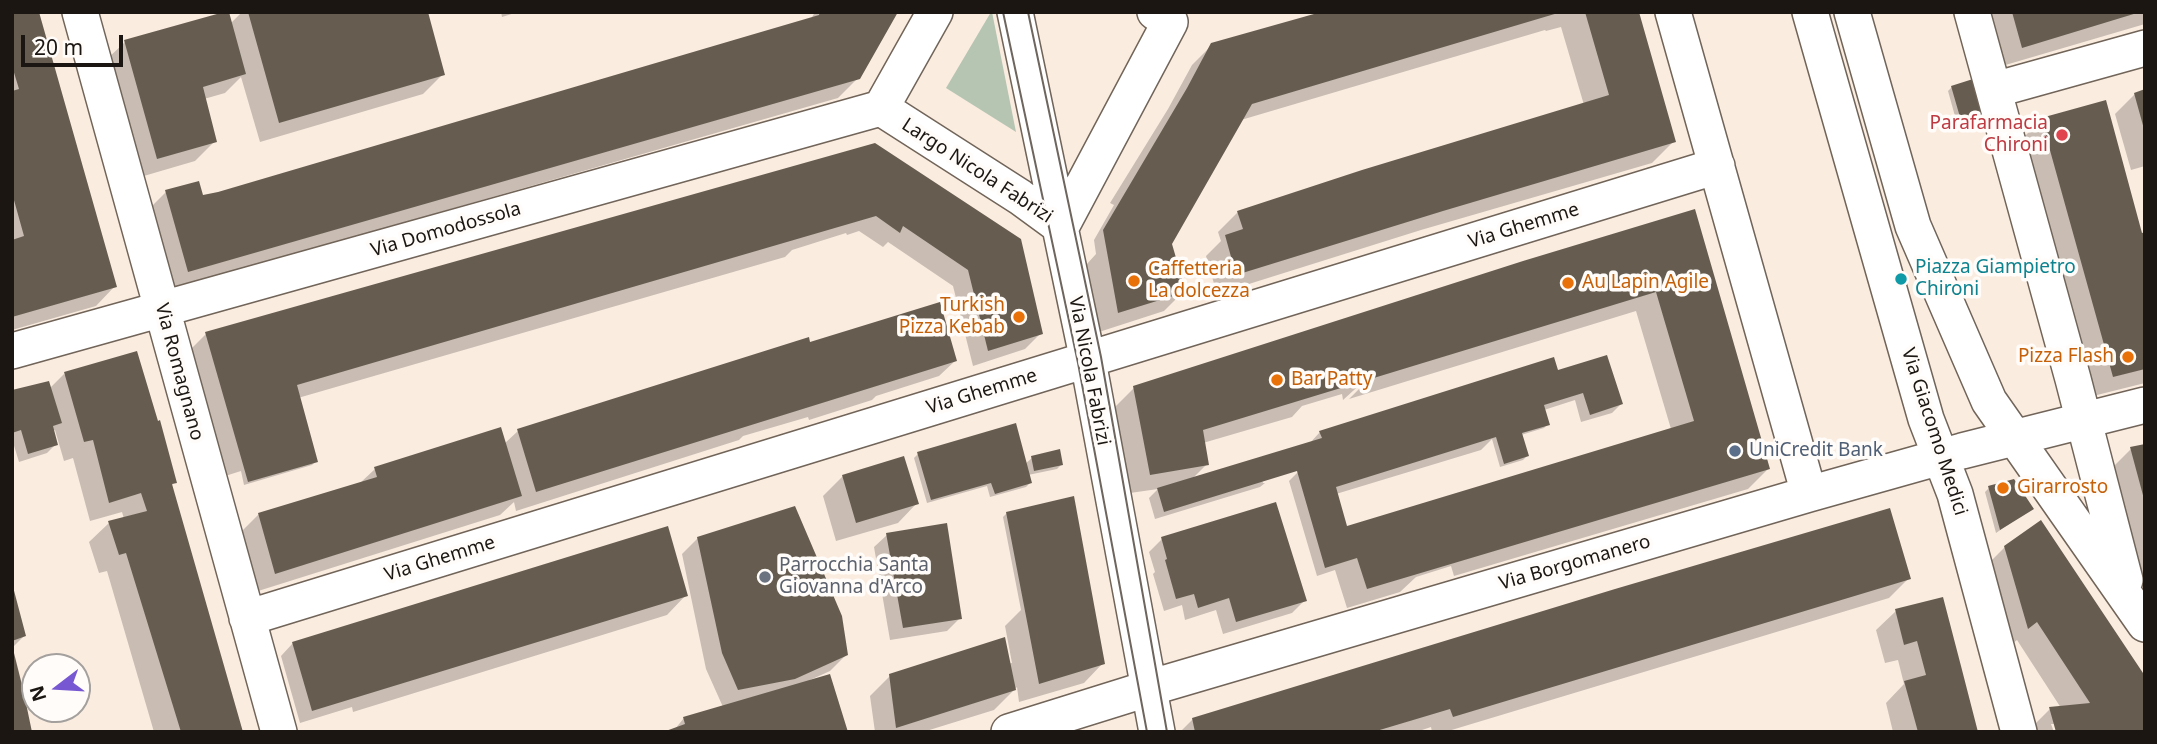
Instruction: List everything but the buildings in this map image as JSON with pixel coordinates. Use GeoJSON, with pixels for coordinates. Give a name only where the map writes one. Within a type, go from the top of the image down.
{"type":"FeatureCollection","features":[{"type":"Feature","properties":{"kind":"street","name":"Via Romagnano"},"geometry":{"type":"LineString","coordinates":[[80,12],[279,732]]}},
{"type":"Feature","properties":{"kind":"street","name":"Largo Nicola Fabrizi"},"geometry":{"type":"LineString","coordinates":[[934,12],[881,108],[1020,197],[1061,227],[1174,15]]}},
{"type":"Feature","properties":{"kind":"street","name":"Via Nicola Fabrizi"},"geometry":{"type":"LineString","coordinates":[[1016,12],[1088,360],[1157,732]]}},
{"type":"Feature","properties":{"kind":"street"},"geometry":{"type":"LineString","coordinates":[[1673,12],[1809,494]]}},
{"type":"Feature","properties":{"kind":"street","name":"Via Giacomo Medici"},"geometry":{"type":"LineString","coordinates":[[1810,12],[1926,418],[1955,494],[2019,732]]}},
{"type":"Feature","properties":{"kind":"street"},"geometry":{"type":"LineString","coordinates":[[1852,12],[1913,226],[1989,401],[2138,614]]}},
{"type":"Feature","properties":{"kind":"street"},"geometry":{"type":"LineString","coordinates":[[1972,12],[2138,614]]}},
{"type":"Feature","properties":{"kind":"street"},"geometry":{"type":"LineString","coordinates":[[1994,90],[2145,48]]}},
{"type":"Feature","properties":{"kind":"street","name":"Via Domodossola"},"geometry":{"type":"LineString","coordinates":[[12,351],[881,108]]}},
{"type":"Feature","properties":{"kind":"street","name":"Via Ghemme"},"geometry":{"type":"LineString","coordinates":[[247,618],[1717,166]]}},
{"type":"Feature","properties":{"kind":"street","name":"Via Borgomanero"},"geometry":{"type":"LineString","coordinates":[[1009,732],[1809,494],[1940,457],[2145,405]]}},
{"type":"Feature","properties":{"kind":"green space"},"geometry":{"type":"Polygon","coordinates":[[[992,12],[1016,132],[946,88],[992,12]]]}},
{"type":"Feature","properties":{"kind":"tram line"},"geometry":{"type":"LineString","coordinates":[[1003,12],[1078,363],[1147,732]]}},
{"type":"Feature","properties":{"kind":"tram line"},"geometry":{"type":"LineString","coordinates":[[1028,12],[1101,357],[1167,732]]}},
{"type":"Feature","properties":{"kind":"place","name":"Parafarmacia Chironi"},"geometry":{"type":"Point","coordinates":[2062,135]}},
{"type":"Feature","properties":{"kind":"place","name":"Piazza Giampietro Chironi"},"geometry":{"type":"Point","coordinates":[1901,279]}},
{"type":"Feature","properties":{"kind":"place","name":"Caffetteria La dolcezza"},"geometry":{"type":"Point","coordinates":[1134,281]}},
{"type":"Feature","properties":{"kind":"place","name":"Au Lapin Agile"},"geometry":{"type":"Point","coordinates":[1568,283]}},
{"type":"Feature","properties":{"kind":"place","name":"Turkish Pizza Kebab"},"geometry":{"type":"Point","coordinates":[1019,317]}},
{"type":"Feature","properties":{"kind":"place","name":"Pizza Flash"},"geometry":{"type":"Point","coordinates":[2128,357]}},
{"type":"Feature","properties":{"kind":"place","name":"Bar Patty"},"geometry":{"type":"Point","coordinates":[1277,380]}},
{"type":"Feature","properties":{"kind":"place","name":"UniCredit Bank"},"geometry":{"type":"Point","coordinates":[1735,451]}},
{"type":"Feature","properties":{"kind":"place","name":"Girarrosto"},"geometry":{"type":"Point","coordinates":[2003,488]}},
{"type":"Feature","properties":{"kind":"place","name":"Parrocchia Santa Giovanna d'Arco"},"geometry":{"type":"Point","coordinates":[765,577]}}]}
